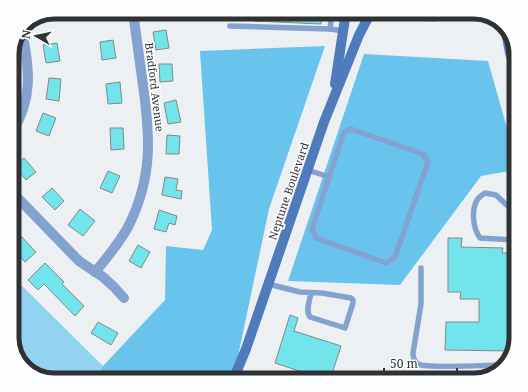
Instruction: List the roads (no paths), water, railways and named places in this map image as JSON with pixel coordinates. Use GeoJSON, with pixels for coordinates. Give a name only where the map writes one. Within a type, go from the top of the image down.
{"type":"FeatureCollection","features":[{"type":"Feature","properties":{"kind":"street","name":"Bradford Avenue"},"geometry":{"type":"LineString","coordinates":[[96,272],[120,239],[132,218],[143,187],[148,158],[148,118],[134,19]]}},
{"type":"Feature","properties":{"kind":"street"},"geometry":{"type":"LineString","coordinates":[[331,105],[345,19]]}},
{"type":"Feature","properties":{"kind":"street","name":"Neptune Boulevard"},"geometry":{"type":"LineString","coordinates":[[236,373],[246,349],[331,105],[359,35],[367,19]]}},
{"type":"Feature","properties":{"kind":"street"},"geometry":{"type":"LineString","coordinates":[[19,118],[25,105],[29,82],[29,71],[23,38]]}},
{"type":"Feature","properties":{"kind":"street"},"geometry":{"type":"LineString","coordinates":[[19,199],[79,261],[96,272],[114,287],[124,298]]}},
{"type":"Feature","properties":{"kind":"lane"},"geometry":{"type":"LineString","coordinates":[[330,29],[331,19]]}},
{"type":"Feature","properties":{"kind":"lane"},"geometry":{"type":"LineString","coordinates":[[230,26],[330,29],[344,31]]}},
{"type":"Feature","properties":{"kind":"lane"},"geometry":{"type":"LineString","coordinates":[[351,129],[423,154],[428,162],[395,257],[386,263],[316,238],[312,228],[329,177],[344,132],[351,129]]}},
{"type":"Feature","properties":{"kind":"lane"},"geometry":{"type":"LineString","coordinates":[[308,170],[329,177]]}},
{"type":"Feature","properties":{"kind":"lane"},"geometry":{"type":"LineString","coordinates":[[509,207],[496,195],[485,193],[478,199],[474,214],[475,231],[480,238],[509,240]]}},
{"type":"Feature","properties":{"kind":"lane"},"geometry":{"type":"LineString","coordinates":[[421,268],[421,304],[413,359],[423,366],[495,366]]}},
{"type":"Feature","properties":{"kind":"lane"},"geometry":{"type":"LineString","coordinates":[[268,284],[300,292],[340,295],[351,298],[353,300],[345,328],[310,317],[308,315],[307,309],[311,293]]}}]}
